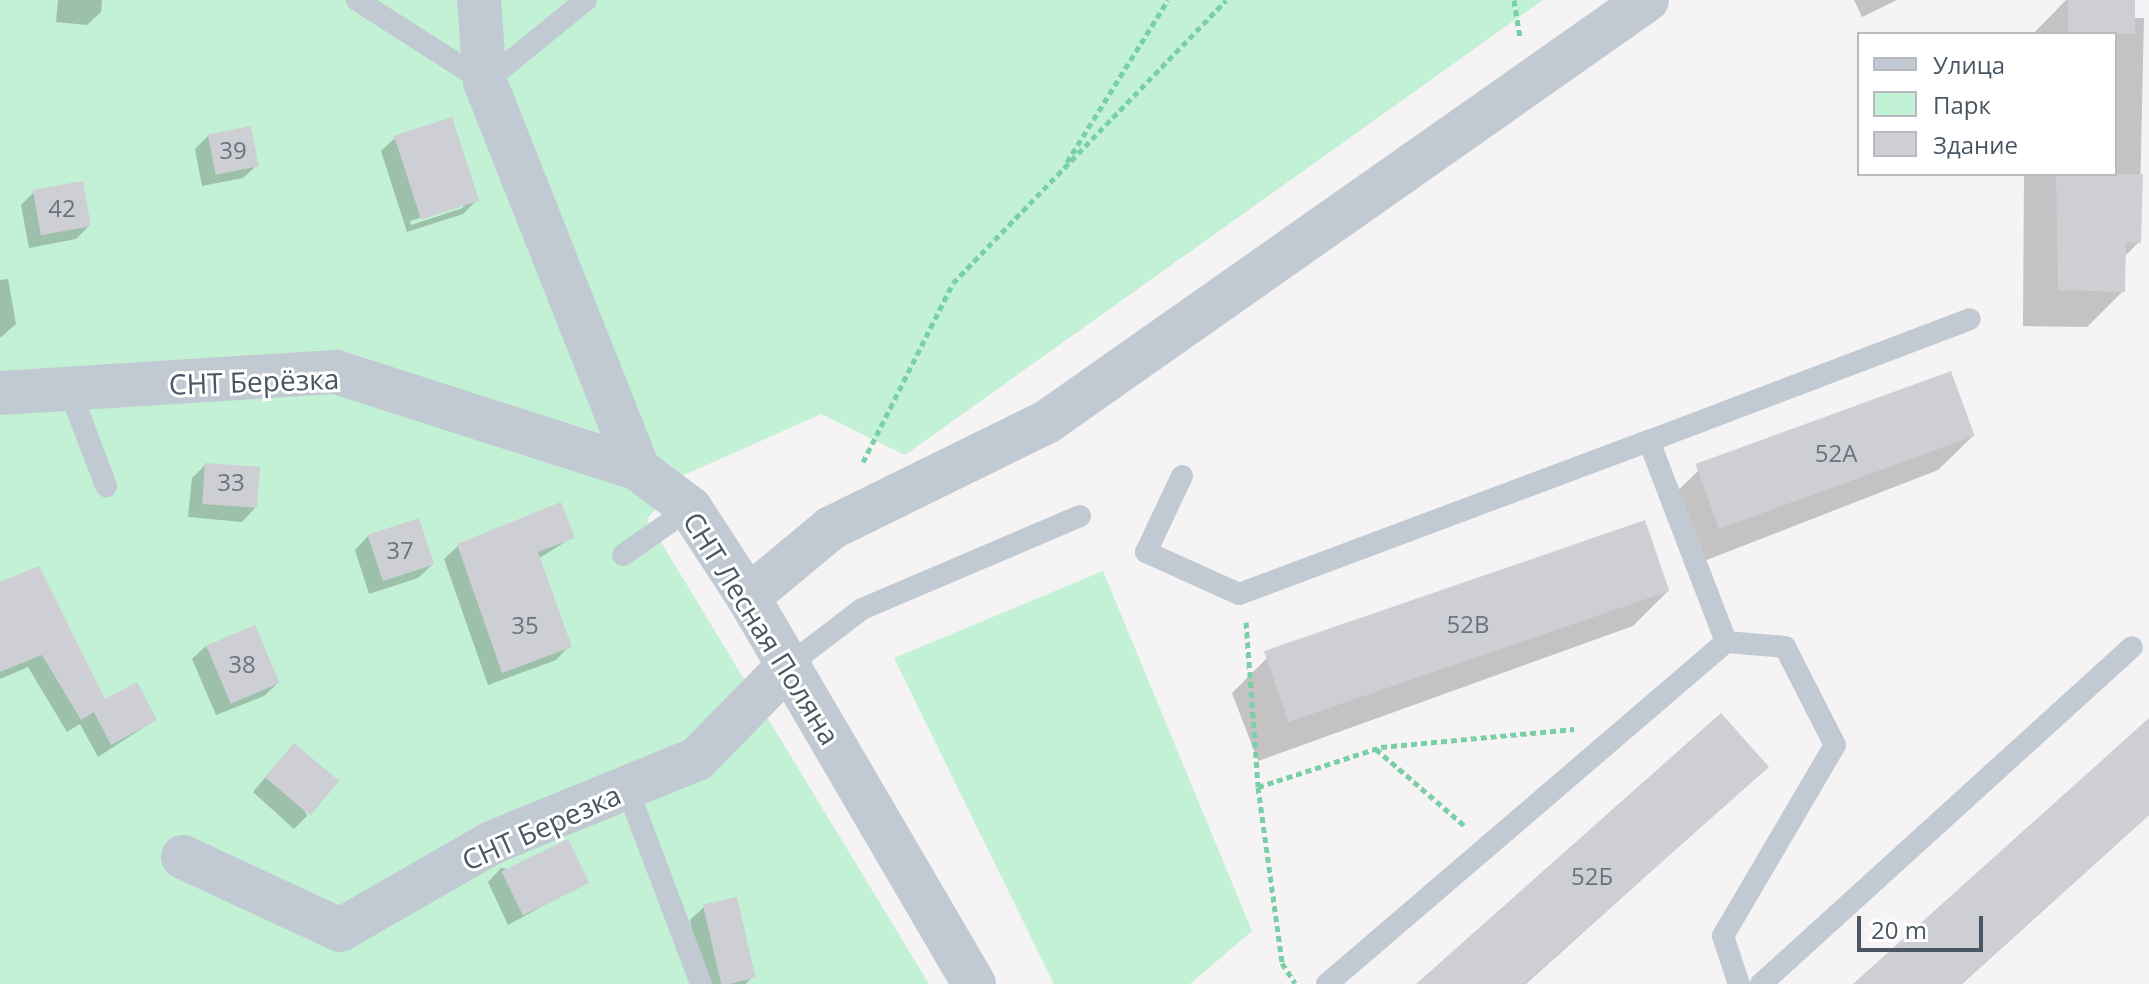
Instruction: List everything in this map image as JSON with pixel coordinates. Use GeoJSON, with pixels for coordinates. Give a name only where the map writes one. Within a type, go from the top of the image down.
{"type":"FeatureCollection","features":[{"type":"Feature","properties":{"kind":"street"},"geometry":{"type":"LineString","coordinates":[[479,0],[485,82],[638,469]]}},
{"type":"Feature","properties":{"kind":"street"},"geometry":{"type":"LineString","coordinates":[[748,597],[831,528],[1048,421],[1647,0]]}},
{"type":"Feature","properties":{"kind":"street","name":"СНТ Берёзка"},"geometry":{"type":"LineString","coordinates":[[0,393],[336,372],[638,469]]}},
{"type":"Feature","properties":{"kind":"street","name":"СНТ Лесная Поляна"},"geometry":{"type":"LineString","coordinates":[[638,469],[690,508],[790,664],[974,984]]}},
{"type":"Feature","properties":{"kind":"street","name":"СНТ Березка"},"geometry":{"type":"LineString","coordinates":[[183,857],[340,930],[491,843],[697,759],[790,664]]}},
{"type":"Feature","properties":{"kind":"lane"},"geometry":{"type":"LineString","coordinates":[[357,0],[485,82],[586,0]]}},
{"type":"Feature","properties":{"kind":"lane"},"geometry":{"type":"LineString","coordinates":[[1182,476],[1146,552],[1239,594],[1264,580],[1649,441],[1970,319]]}},
{"type":"Feature","properties":{"kind":"lane"},"geometry":{"type":"LineString","coordinates":[[70,391],[106,486]]}},
{"type":"Feature","properties":{"kind":"lane"},"geometry":{"type":"LineString","coordinates":[[1649,441],[1726,642]]}},
{"type":"Feature","properties":{"kind":"lane"},"geometry":{"type":"LineString","coordinates":[[623,555],[690,508]]}},
{"type":"Feature","properties":{"kind":"lane"},"geometry":{"type":"LineString","coordinates":[[790,664],[862,609],[1080,516]]}},
{"type":"Feature","properties":{"kind":"lane"},"geometry":{"type":"LineString","coordinates":[[1327,984],[1726,642],[1785,647],[1835,745],[1723,936],[1739,984]]}},
{"type":"Feature","properties":{"kind":"lane"},"geometry":{"type":"LineString","coordinates":[[1761,984],[2132,647]]}},
{"type":"Feature","properties":{"kind":"lane"},"geometry":{"type":"LineString","coordinates":[[627,788],[701,984]]}},
{"type":"Feature","properties":{"kind":"path"},"geometry":{"type":"LineString","coordinates":[[1060,171],[1168,0]]}},
{"type":"Feature","properties":{"kind":"path"},"geometry":{"type":"LineString","coordinates":[[831,528],[953,283],[1226,0]]}},
{"type":"Feature","properties":{"kind":"path"},"geometry":{"type":"LineString","coordinates":[[1264,580],[1244,603],[1258,787],[1282,963],[1295,984]]}},
{"type":"Feature","properties":{"kind":"path"},"geometry":{"type":"LineString","coordinates":[[1258,787],[1375,748],[1629,725]]}},
{"type":"Feature","properties":{"kind":"path"},"geometry":{"type":"LineString","coordinates":[[1375,748],[1444,807]]}},
{"type":"Feature","properties":{"kind":"green space"},"geometry":{"type":"Polygon","coordinates":[[[0,0],[1543,0],[905,455],[821,414],[684,475],[647,519],[929,984],[0,984],[0,0]]]}},
{"type":"Feature","properties":{"kind":"green space"},"geometry":{"type":"Polygon","coordinates":[[[1103,571],[1252,931],[1190,984],[1054,984],[894,658],[1103,571]]]}},
{"type":"Feature","properties":{"kind":"building"},"geometry":{"type":"Polygon","coordinates":[[[2068,0],[2135,0],[2135,34],[2068,32],[2068,0]]]}},
{"type":"Feature","properties":{"kind":"building"},"geometry":{"type":"Polygon","coordinates":[[[452,117],[479,201],[421,220],[394,136],[452,117]]]}},
{"type":"Feature","properties":{"kind":"building"},"geometry":{"type":"Polygon","coordinates":[[[251,126],[259,166],[216,175],[208,134],[251,126]]]}},
{"type":"Feature","properties":{"kind":"building"},"geometry":{"type":"Polygon","coordinates":[[[2143,174],[2141,243],[2126,242],[2125,292],[2058,290],[2056,176],[2143,174]]]}},
{"type":"Feature","properties":{"kind":"building"},"geometry":{"type":"Polygon","coordinates":[[[83,181],[91,226],[41,235],[33,190],[83,181]]]}},
{"type":"Feature","properties":{"kind":"building"},"geometry":{"type":"Polygon","coordinates":[[[1951,371],[1975,436],[1719,529],[1695,464],[1951,371]]]}},
{"type":"Feature","properties":{"kind":"building"},"geometry":{"type":"Polygon","coordinates":[[[205,463],[260,467],[257,508],[202,504],[205,463]]]}},
{"type":"Feature","properties":{"kind":"building"},"geometry":{"type":"Polygon","coordinates":[[[561,502],[575,538],[538,552],[572,647],[502,673],[457,544],[561,502]]]}},
{"type":"Feature","properties":{"kind":"building"},"geometry":{"type":"Polygon","coordinates":[[[419,518],[434,565],[383,581],[368,535],[419,518]]]}},
{"type":"Feature","properties":{"kind":"building"},"geometry":{"type":"Polygon","coordinates":[[[1645,520],[1669,591],[1288,722],[1264,651],[1645,520]]]}},
{"type":"Feature","properties":{"kind":"building"},"geometry":{"type":"Polygon","coordinates":[[[39,566],[105,699],[137,682],[157,720],[111,745],[94,712],[81,720],[42,655],[0,672],[0,582],[39,566]]]}},
{"type":"Feature","properties":{"kind":"building"},"geometry":{"type":"Polygon","coordinates":[[[255,625],[280,683],[231,704],[206,646],[255,625]]]}},
{"type":"Feature","properties":{"kind":"building"},"geometry":{"type":"Polygon","coordinates":[[[1721,713],[1769,767],[1524,984],[1416,984],[1721,713]]]}},
{"type":"Feature","properties":{"kind":"building"},"geometry":{"type":"Polygon","coordinates":[[[2149,718],[2149,815],[1961,984],[1853,984],[2149,718]]]}},
{"type":"Feature","properties":{"kind":"building"},"geometry":{"type":"Polygon","coordinates":[[[294,743],[339,781],[310,815],[265,777],[294,743]]]}},
{"type":"Feature","properties":{"kind":"building"},"geometry":{"type":"Polygon","coordinates":[[[568,839],[589,883],[523,915],[501,871],[568,839]]]}},
{"type":"Feature","properties":{"kind":"building"},"geometry":{"type":"Polygon","coordinates":[[[737,897],[756,978],[721,984],[703,905],[737,897]]]}}]}
